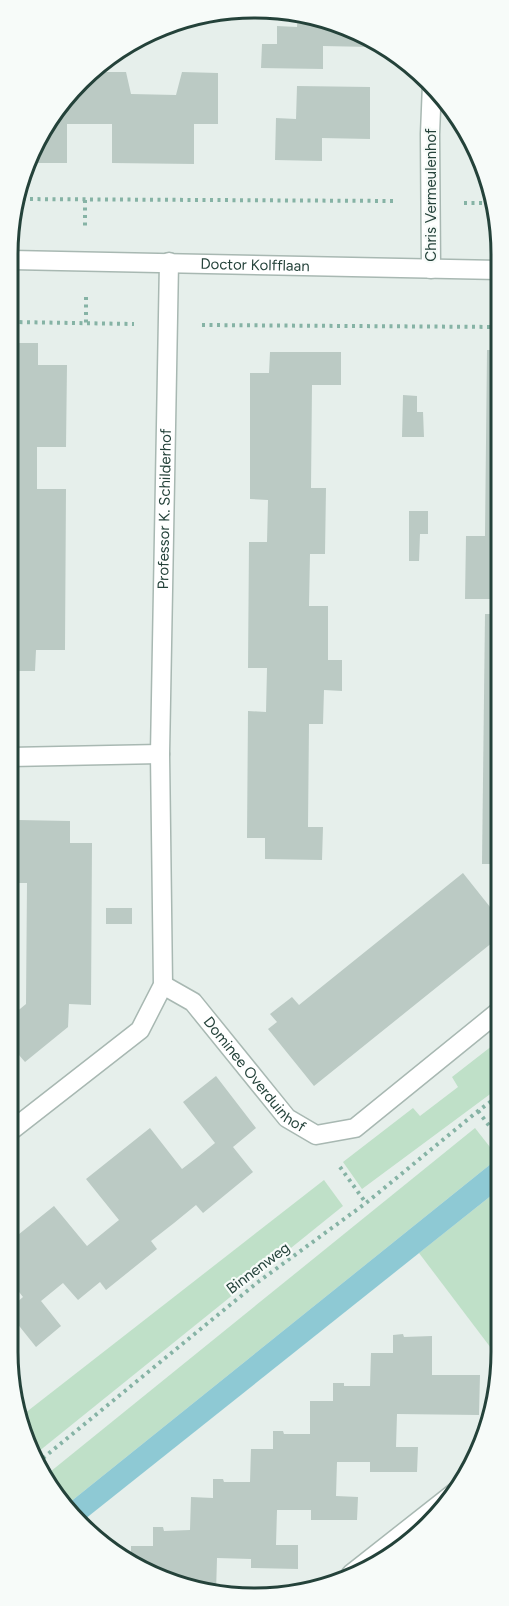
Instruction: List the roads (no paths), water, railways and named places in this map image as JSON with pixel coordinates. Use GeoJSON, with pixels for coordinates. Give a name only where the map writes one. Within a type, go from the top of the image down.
{"type":"FeatureCollection","features":[{"type":"Feature","properties":{"kind":"street","name":"Chris Vermeulenhof"},"geometry":{"type":"LineString","coordinates":[[431,98],[431,270]]}},
{"type":"Feature","properties":{"kind":"street","name":"Doctor Kolfflaan"},"geometry":{"type":"LineString","coordinates":[[18,260],[491,270]]}},
{"type":"Feature","properties":{"kind":"street","name":"Professor K. Schilderhof"},"geometry":{"type":"LineString","coordinates":[[18,1125],[140,1030],[163,985],[160,754],[169,262]]}},
{"type":"Feature","properties":{"kind":"street"},"geometry":{"type":"LineString","coordinates":[[18,757],[160,754]]}},
{"type":"Feature","properties":{"kind":"street","name":"Dominee Overduinhof"},"geometry":{"type":"LineString","coordinates":[[163,985],[193,1002],[287,1118],[316,1135],[355,1128],[491,1018]]}},
{"type":"Feature","properties":{"kind":"street"},"geometry":{"type":"LineString","coordinates":[[377,1554],[424,1516]]}},
{"type":"Feature","properties":{"kind":"water"},"geometry":{"type":"Polygon","coordinates":[[[491,1164],[491,1196],[86,1518],[72,1501],[491,1164]]]}}]}
